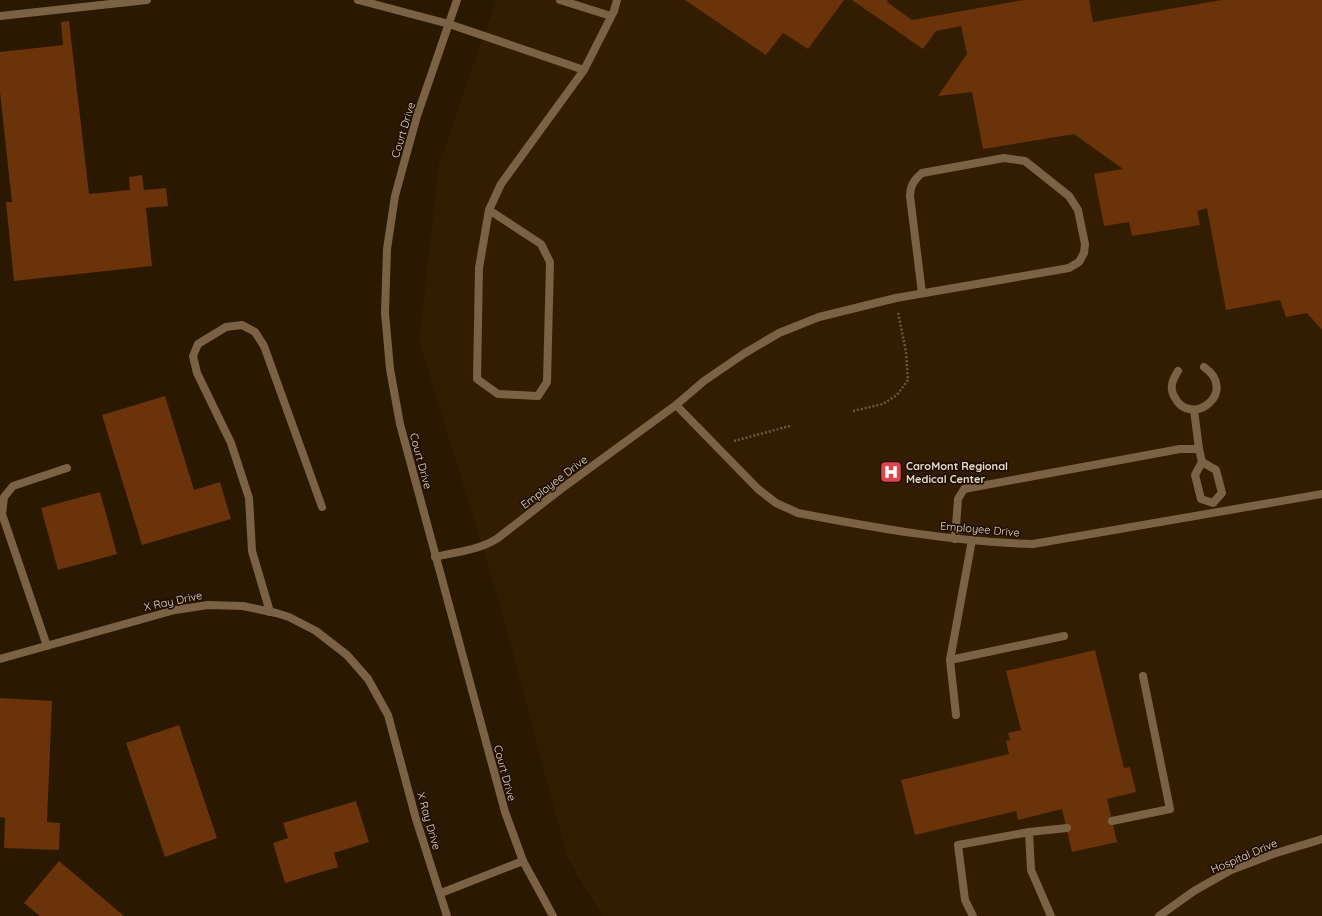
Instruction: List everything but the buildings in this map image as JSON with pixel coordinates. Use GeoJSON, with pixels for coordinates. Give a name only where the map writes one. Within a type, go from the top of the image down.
{"type":"FeatureCollection","features":[{"type":"Feature","properties":{"kind":"street"},"geometry":{"type":"LineString","coordinates":[[0,16],[147,0]]}},
{"type":"Feature","properties":{"kind":"street"},"geometry":{"type":"LineString","coordinates":[[358,0],[449,24],[584,70]]}},
{"type":"Feature","properties":{"kind":"street","name":"Court Drive"},"geometry":{"type":"LineString","coordinates":[[456,0],[417,116],[396,196],[387,249],[385,294],[385,313],[390,369],[400,424],[503,806],[523,861],[553,916]]}},
{"type":"Feature","properties":{"kind":"street"},"geometry":{"type":"LineString","coordinates":[[560,0],[611,16]]}},
{"type":"Feature","properties":{"kind":"street"},"geometry":{"type":"LineString","coordinates":[[489,210],[541,244],[550,262],[547,382],[538,396],[498,394],[477,379],[479,268],[489,210],[501,184],[584,70],[611,16],[617,0]]}},
{"type":"Feature","properties":{"kind":"street","name":"Employee Drive"},"geometry":{"type":"LineString","coordinates":[[435,557],[491,542],[676,405],[710,377],[745,353],[779,333],[819,317],[896,298],[1069,268],[1079,262],[1084,253],[1085,244],[1078,210],[1069,196],[1025,161],[1004,158],[922,173],[914,181],[910,189],[922,293]]}},
{"type":"Feature","properties":{"kind":"street"},"geometry":{"type":"LineString","coordinates":[[270,612],[252,551],[249,498],[231,443],[197,373],[192,356],[198,344],[226,327],[242,325],[255,332],[264,346],[322,507]]}},
{"type":"Feature","properties":{"kind":"street"},"geometry":{"type":"LineString","coordinates":[[1178,371],[1173,378],[1171,385],[1172,393],[1180,405],[1194,410],[1208,405],[1216,392],[1217,385],[1215,378],[1210,371],[1204,367]]}},
{"type":"Feature","properties":{"kind":"street","name":"Employee Drive"},"geometry":{"type":"LineString","coordinates":[[676,405],[758,489],[776,503],[798,513],[955,539],[1033,544],[1322,494]]}},
{"type":"Feature","properties":{"kind":"street"},"geometry":{"type":"LineString","coordinates":[[1194,410],[1202,462],[1196,475],[1201,499],[1213,503]]}},
{"type":"Feature","properties":{"kind":"street"},"geometry":{"type":"LineString","coordinates":[[955,539],[958,499],[964,489],[1180,449],[1199,449]]}},
{"type":"Feature","properties":{"kind":"street"},"geometry":{"type":"LineString","coordinates":[[1202,462],[1216,470],[1222,493],[1213,503]]}},
{"type":"Feature","properties":{"kind":"street"},"geometry":{"type":"LineString","coordinates":[[47,646],[2,514],[4,497],[14,486],[67,468]]}},
{"type":"Feature","properties":{"kind":"street"},"geometry":{"type":"LineString","coordinates":[[1213,503],[1215,513]]}},
{"type":"Feature","properties":{"kind":"street"},"geometry":{"type":"LineString","coordinates":[[956,715],[950,660],[972,540]]}},
{"type":"Feature","properties":{"kind":"street","name":"X Ray Drive"},"geometry":{"type":"LineString","coordinates":[[0,659],[175,610],[208,605],[243,606],[270,612],[289,617],[316,631],[347,655],[368,679],[388,715],[418,826],[433,874],[441,893],[447,916]]}},
{"type":"Feature","properties":{"kind":"street"},"geometry":{"type":"LineString","coordinates":[[950,660],[1064,636]]}},
{"type":"Feature","properties":{"kind":"street"},"geometry":{"type":"LineString","coordinates":[[1112,821],[1170,809],[1143,676]]}},
{"type":"Feature","properties":{"kind":"street"},"geometry":{"type":"LineString","coordinates":[[973,916],[965,900],[958,845],[1029,832],[1067,828]]}},
{"type":"Feature","properties":{"kind":"street"},"geometry":{"type":"LineString","coordinates":[[1029,832],[1031,870],[1051,916]]}},
{"type":"Feature","properties":{"kind":"street","name":"Hospital Drive"},"geometry":{"type":"LineString","coordinates":[[1159,916],[1194,891],[1231,870],[1273,854],[1322,839]]}},
{"type":"Feature","properties":{"kind":"street"},"geometry":{"type":"LineString","coordinates":[[441,893],[523,861]]}},
{"type":"Feature","properties":{"kind":"path"},"geometry":{"type":"LineString","coordinates":[[853,411],[883,404],[897,395],[908,380],[906,352],[896,298]]}},
{"type":"Feature","properties":{"kind":"path"},"geometry":{"type":"LineString","coordinates":[[716,446],[790,426]]}},
{"type":"Feature","properties":{"kind":"shaded area","name":"CaroMont Regional Medical Center"},"geometry":{"type":"Polygon","coordinates":[[[496,0],[1322,0],[1322,916],[602,916],[567,857],[500,605],[419,340],[439,164],[496,0]]]}},
{"type":"Feature","properties":{"kind":"place","name":"CaroMont Regional Medical Center"},"geometry":{"type":"Point","coordinates":[891,472]}}]}
